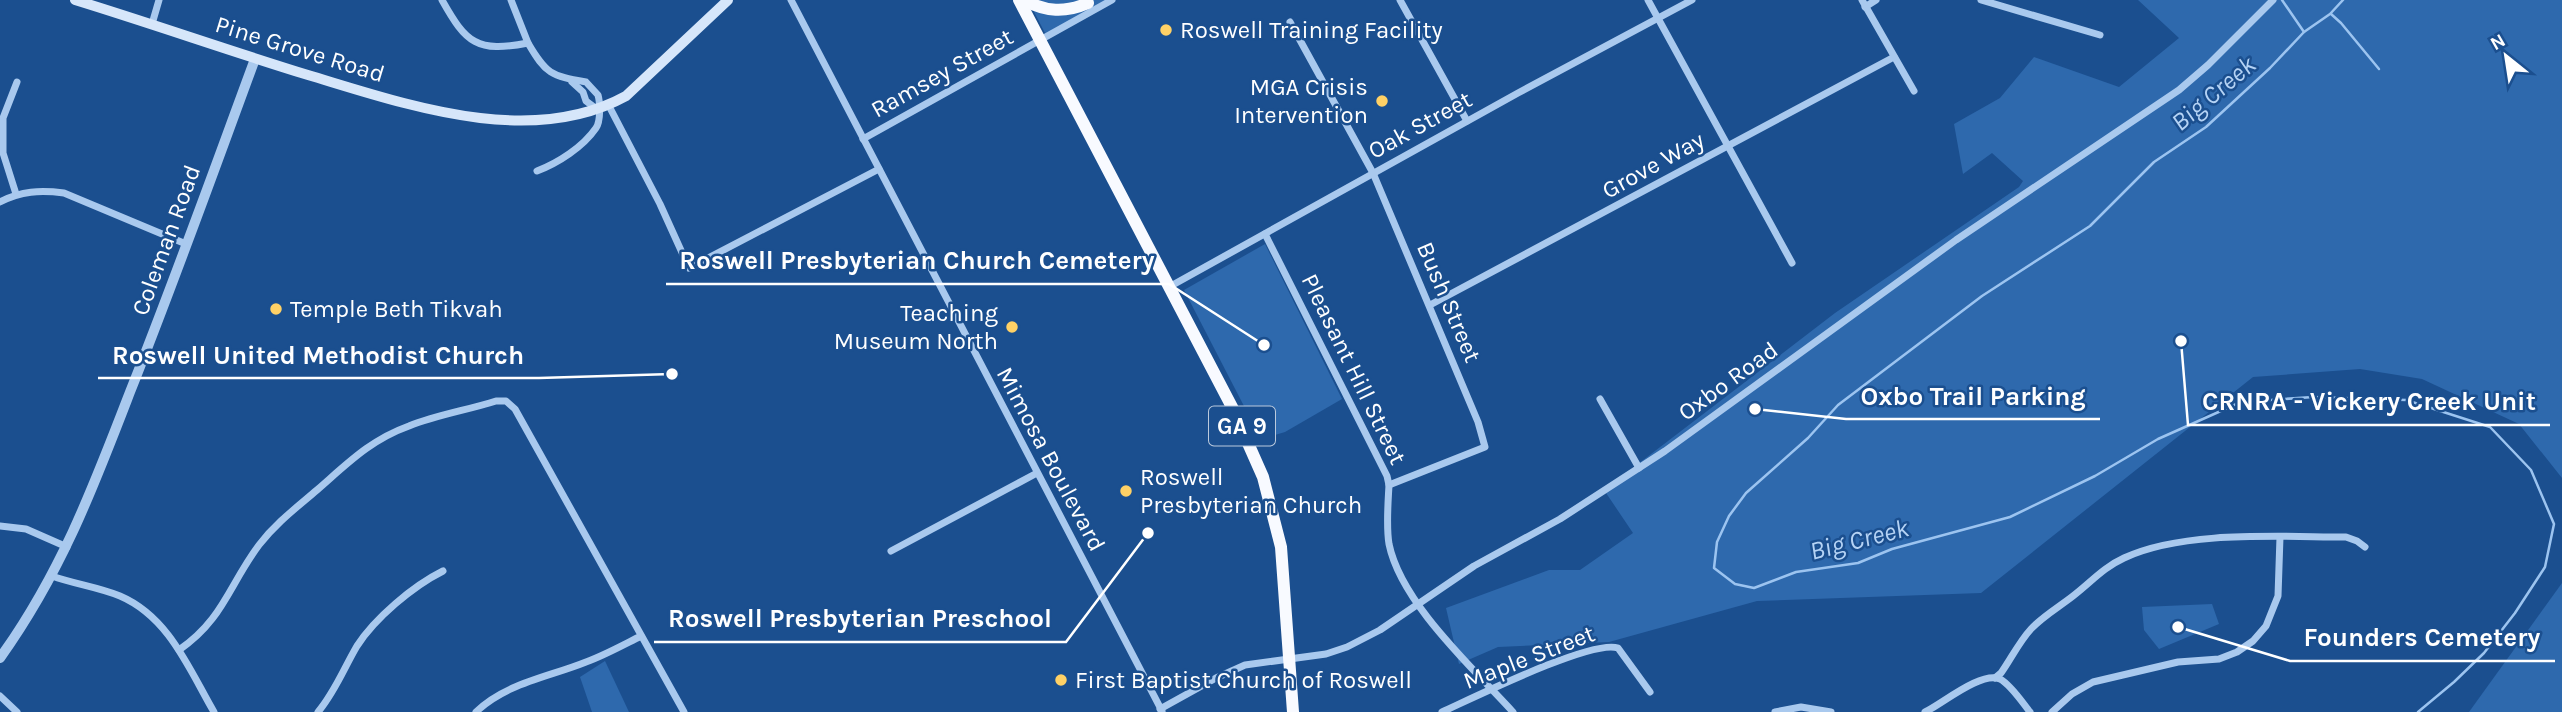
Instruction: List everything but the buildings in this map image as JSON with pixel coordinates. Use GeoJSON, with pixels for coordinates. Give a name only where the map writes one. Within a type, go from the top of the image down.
{"type":"FeatureCollection","features":[{"type":"Feature","properties":{"kind":"highway"},"geometry":{"type":"LineString","coordinates":[[1021,0],[1051,11],[1073,9],[1090,1]]}},
{"type":"Feature","properties":{"kind":"highway","name":"GA 9"},"geometry":{"type":"LineString","coordinates":[[1021,0],[1039,40],[1242,426],[1263,477],[1281,547],[1293,712]]}},
{"type":"Feature","properties":{"kind":"main road","name":"Pine Grove Road"},"geometry":{"type":"LineString","coordinates":[[75,0],[255,59],[414,106],[516,120],[564,118],[604,108]]}},
{"type":"Feature","properties":{"kind":"main road"},"geometry":{"type":"LineString","coordinates":[[604,108],[642,83],[727,0]]}},
{"type":"Feature","properties":{"kind":"street"},"geometry":{"type":"LineString","coordinates":[[152,24],[159,0]]}},
{"type":"Feature","properties":{"kind":"street"},"geometry":{"type":"LineString","coordinates":[[442,0],[463,35],[475,43],[513,46],[528,43]]}},
{"type":"Feature","properties":{"kind":"street"},"geometry":{"type":"LineString","coordinates":[[512,0],[528,43],[541,65],[557,76],[586,82],[595,90],[660,204],[689,268],[878,169]]}},
{"type":"Feature","properties":{"kind":"street","name":"Mimosa Boulevard"},"geometry":{"type":"LineString","coordinates":[[791,0],[1161,710]]}},
{"type":"Feature","properties":{"kind":"street"},"geometry":{"type":"LineString","coordinates":[[1057,29],[1112,0]]}},
{"type":"Feature","properties":{"kind":"street"},"geometry":{"type":"LineString","coordinates":[[1400,0],[1467,121]]}},
{"type":"Feature","properties":{"kind":"street"},"geometry":{"type":"LineString","coordinates":[[1648,0],[1792,263]]}},
{"type":"Feature","properties":{"kind":"street","name":"Oak Street"},"geometry":{"type":"LineString","coordinates":[[1169,287],[1467,121],[1692,0]]}},
{"type":"Feature","properties":{"kind":"street"},"geometry":{"type":"LineString","coordinates":[[1876,0],[1863,3],[1914,91]]}},
{"type":"Feature","properties":{"kind":"street"},"geometry":{"type":"LineString","coordinates":[[1981,0],[2100,36]]}},
{"type":"Feature","properties":{"kind":"street","name":"Oxbo Road"},"geometry":{"type":"LineString","coordinates":[[1161,710],[1216,678],[1245,665],[1317,656],[1347,647],[1380,630],[1474,566],[1560,519],[1639,468],[1956,240],[2179,90],[2273,0]]}},
{"type":"Feature","properties":{"kind":"street"},"geometry":{"type":"LineString","coordinates":[[1057,29],[1090,1]]}},
{"type":"Feature","properties":{"kind":"street","name":"Bush Street"},"geometry":{"type":"LineString","coordinates":[[1290,22],[1373,173],[1430,305],[1481,430],[1485,447],[1389,485]]}},
{"type":"Feature","properties":{"kind":"street","name":"Ramsey Street"},"geometry":{"type":"LineString","coordinates":[[863,139],[1057,29]]}},
{"type":"Feature","properties":{"kind":"street","name":"Grove Way"},"geometry":{"type":"LineString","coordinates":[[1430,305],[1590,222],[1894,57]]}},
{"type":"Feature","properties":{"kind":"street","name":"Coleman Road"},"geometry":{"type":"LineString","coordinates":[[0,658],[52,576],[82,515],[255,59]]}},
{"type":"Feature","properties":{"kind":"street"},"geometry":{"type":"LineString","coordinates":[[572,81],[583,92],[586,100],[604,108]]}},
{"type":"Feature","properties":{"kind":"street"},"geometry":{"type":"LineString","coordinates":[[16,194],[3,153],[3,141],[4,118],[17,82]]}},
{"type":"Feature","properties":{"kind":"street"},"geometry":{"type":"LineString","coordinates":[[537,171],[566,157],[596,129],[604,108]]}},
{"type":"Feature","properties":{"kind":"street"},"geometry":{"type":"LineString","coordinates":[[0,202],[16,194],[42,190],[64,193],[187,244]]}},
{"type":"Feature","properties":{"kind":"street","name":"Pleasant Hill Street"},"geometry":{"type":"LineString","coordinates":[[1265,234],[1387,476],[1389,543],[1398,571],[1417,605],[1513,712]]}},
{"type":"Feature","properties":{"kind":"street"},"geometry":{"type":"LineString","coordinates":[[1600,399],[1639,468]]}},
{"type":"Feature","properties":{"kind":"street"},"geometry":{"type":"LineString","coordinates":[[179,650],[198,637],[216,617],[251,555],[270,530],[357,454],[382,438],[409,426],[496,401],[506,401],[515,409],[684,712]]}},
{"type":"Feature","properties":{"kind":"street"},"geometry":{"type":"LineString","coordinates":[[891,551],[1037,473]]}},
{"type":"Feature","properties":{"kind":"street"},"geometry":{"type":"LineString","coordinates":[[0,526],[26,529],[67,547]]}},
{"type":"Feature","properties":{"kind":"street"},"geometry":{"type":"LineString","coordinates":[[2052,712],[2072,694],[2093,682],[2178,662],[2219,659],[2237,652],[2253,641],[2266,626],[2276,604],[2280,537]]}},
{"type":"Feature","properties":{"kind":"street"},"geometry":{"type":"LineString","coordinates":[[1925,712],[1966,687],[2001,673],[2029,630],[2098,573],[2124,558],[2143,551],[2203,540],[2346,537],[2365,547]]}},
{"type":"Feature","properties":{"kind":"street"},"geometry":{"type":"LineString","coordinates":[[318,712],[369,629],[420,584],[443,571]]}},
{"type":"Feature","properties":{"kind":"street"},"geometry":{"type":"LineString","coordinates":[[52,576],[117,595],[137,604],[161,624],[214,712]]}},
{"type":"Feature","properties":{"kind":"street"},"geometry":{"type":"LineString","coordinates":[[476,712],[488,701],[511,688],[585,663],[641,636]]}},
{"type":"Feature","properties":{"kind":"street","name":"Maple Street"},"geometry":{"type":"LineString","coordinates":[[1443,712],[1586,651],[1613,646],[1618,648],[1650,692]]}},
{"type":"Feature","properties":{"kind":"street"},"geometry":{"type":"LineString","coordinates":[[1994,678],[2002,680],[2030,712]]}},
{"type":"Feature","properties":{"kind":"street"},"geometry":{"type":"LineString","coordinates":[[0,696],[17,712]]}},
{"type":"Feature","properties":{"kind":"street"},"geometry":{"type":"LineString","coordinates":[[1775,712],[1801,707],[1831,712]]}},
{"type":"Feature","properties":{"kind":"shaded area"},"geometry":{"type":"Polygon","coordinates":[[[1028,0],[1106,0],[1046,35],[1028,0]]]}},
{"type":"Feature","properties":{"kind":"shaded area"},"geometry":{"type":"Polygon","coordinates":[[[2138,0],[2562,0],[2562,478],[2519,424],[2422,379],[2360,369],[2253,377],[1981,593],[1757,601],[1609,642],[1498,647],[1459,664],[1446,608],[1549,570],[1580,570],[1633,533],[1604,490],[1835,313],[2019,187],[2023,181],[1992,153],[1963,174],[1954,124],[2000,98],[2034,57],[2119,87],[2179,38],[2138,0]]]}},
{"type":"Feature","properties":{"kind":"shaded area"},"geometry":{"type":"Polygon","coordinates":[[[1265,244],[1342,399],[1285,432],[1261,439],[1184,290],[1265,244]]]}},
{"type":"Feature","properties":{"kind":"shaded area"},"geometry":{"type":"Polygon","coordinates":[[[2562,583],[2562,712],[2469,712],[2562,583]]]}},
{"type":"Feature","properties":{"kind":"shaded area"},"geometry":{"type":"Polygon","coordinates":[[[2212,604],[2219,624],[2159,649],[2144,630],[2142,607],[2212,604]]]}},
{"type":"Feature","properties":{"kind":"shaded area"},"geometry":{"type":"Polygon","coordinates":[[[605,661],[629,712],[592,712],[580,677],[605,661]]]}},
{"type":"Feature","properties":{"kind":"waterway"},"geometry":{"type":"LineString","coordinates":[[2282,0],[2304,32]]}},
{"type":"Feature","properties":{"kind":"waterway","name":"Big Creek"},"geometry":{"type":"LineString","coordinates":[[2343,0],[2330,14],[2304,32],[2270,68],[2206,127],[2154,162],[2090,226],[1982,296],[1838,405],[1808,438],[1746,493],[1729,516],[1717,542],[1714,568],[1735,584],[1754,588],[1796,572],[1858,563],[1892,549],[2010,517],[2095,476],[2158,439],[2241,402],[2313,397],[2406,400],[2490,427],[2531,470],[2554,524],[2545,567],[2515,613],[2484,653],[2418,712]]}},
{"type":"Feature","properties":{"kind":"waterway"},"geometry":{"type":"LineString","coordinates":[[2331,14],[2379,69]]}},
{"type":"Feature","properties":{"kind":"place","name":"Roswell Training Facility"},"geometry":{"type":"Point","coordinates":[1166,30]}},
{"type":"Feature","properties":{"kind":"place","name":"MGA Crisis Intervention"},"geometry":{"type":"Point","coordinates":[1382,101]}},
{"type":"Feature","properties":{"kind":"place","name":"Temple Beth Tikvah"},"geometry":{"type":"Point","coordinates":[276,309]}},
{"type":"Feature","properties":{"kind":"place","name":"Teaching Museum North"},"geometry":{"type":"Point","coordinates":[1012,327]}},
{"type":"Feature","properties":{"kind":"place","name":"CRNRA - Vickery Creek Unit"},"geometry":{"type":"Point","coordinates":[2181,341]}},
{"type":"Feature","properties":{"kind":"place","name":"Roswell Presbyterian Church Cemetery"},"geometry":{"type":"Point","coordinates":[1264,345]}},
{"type":"Feature","properties":{"kind":"place","name":"Roswell United Methodist Church"},"geometry":{"type":"Point","coordinates":[672,374]}},
{"type":"Feature","properties":{"kind":"place","name":"Oxbo Trail Parking"},"geometry":{"type":"Point","coordinates":[1755,409]}},
{"type":"Feature","properties":{"kind":"place","name":"Roswell Presbyterian Church"},"geometry":{"type":"Point","coordinates":[1126,491]}},
{"type":"Feature","properties":{"kind":"place","name":"Roswell Presbyterian Preschool"},"geometry":{"type":"Point","coordinates":[1148,533]}},
{"type":"Feature","properties":{"kind":"place","name":"Founders Cemetery"},"geometry":{"type":"Point","coordinates":[2178,627]}},
{"type":"Feature","properties":{"kind":"place","name":"First Baptist Church of Roswell"},"geometry":{"type":"Point","coordinates":[1061,680]}}]}
